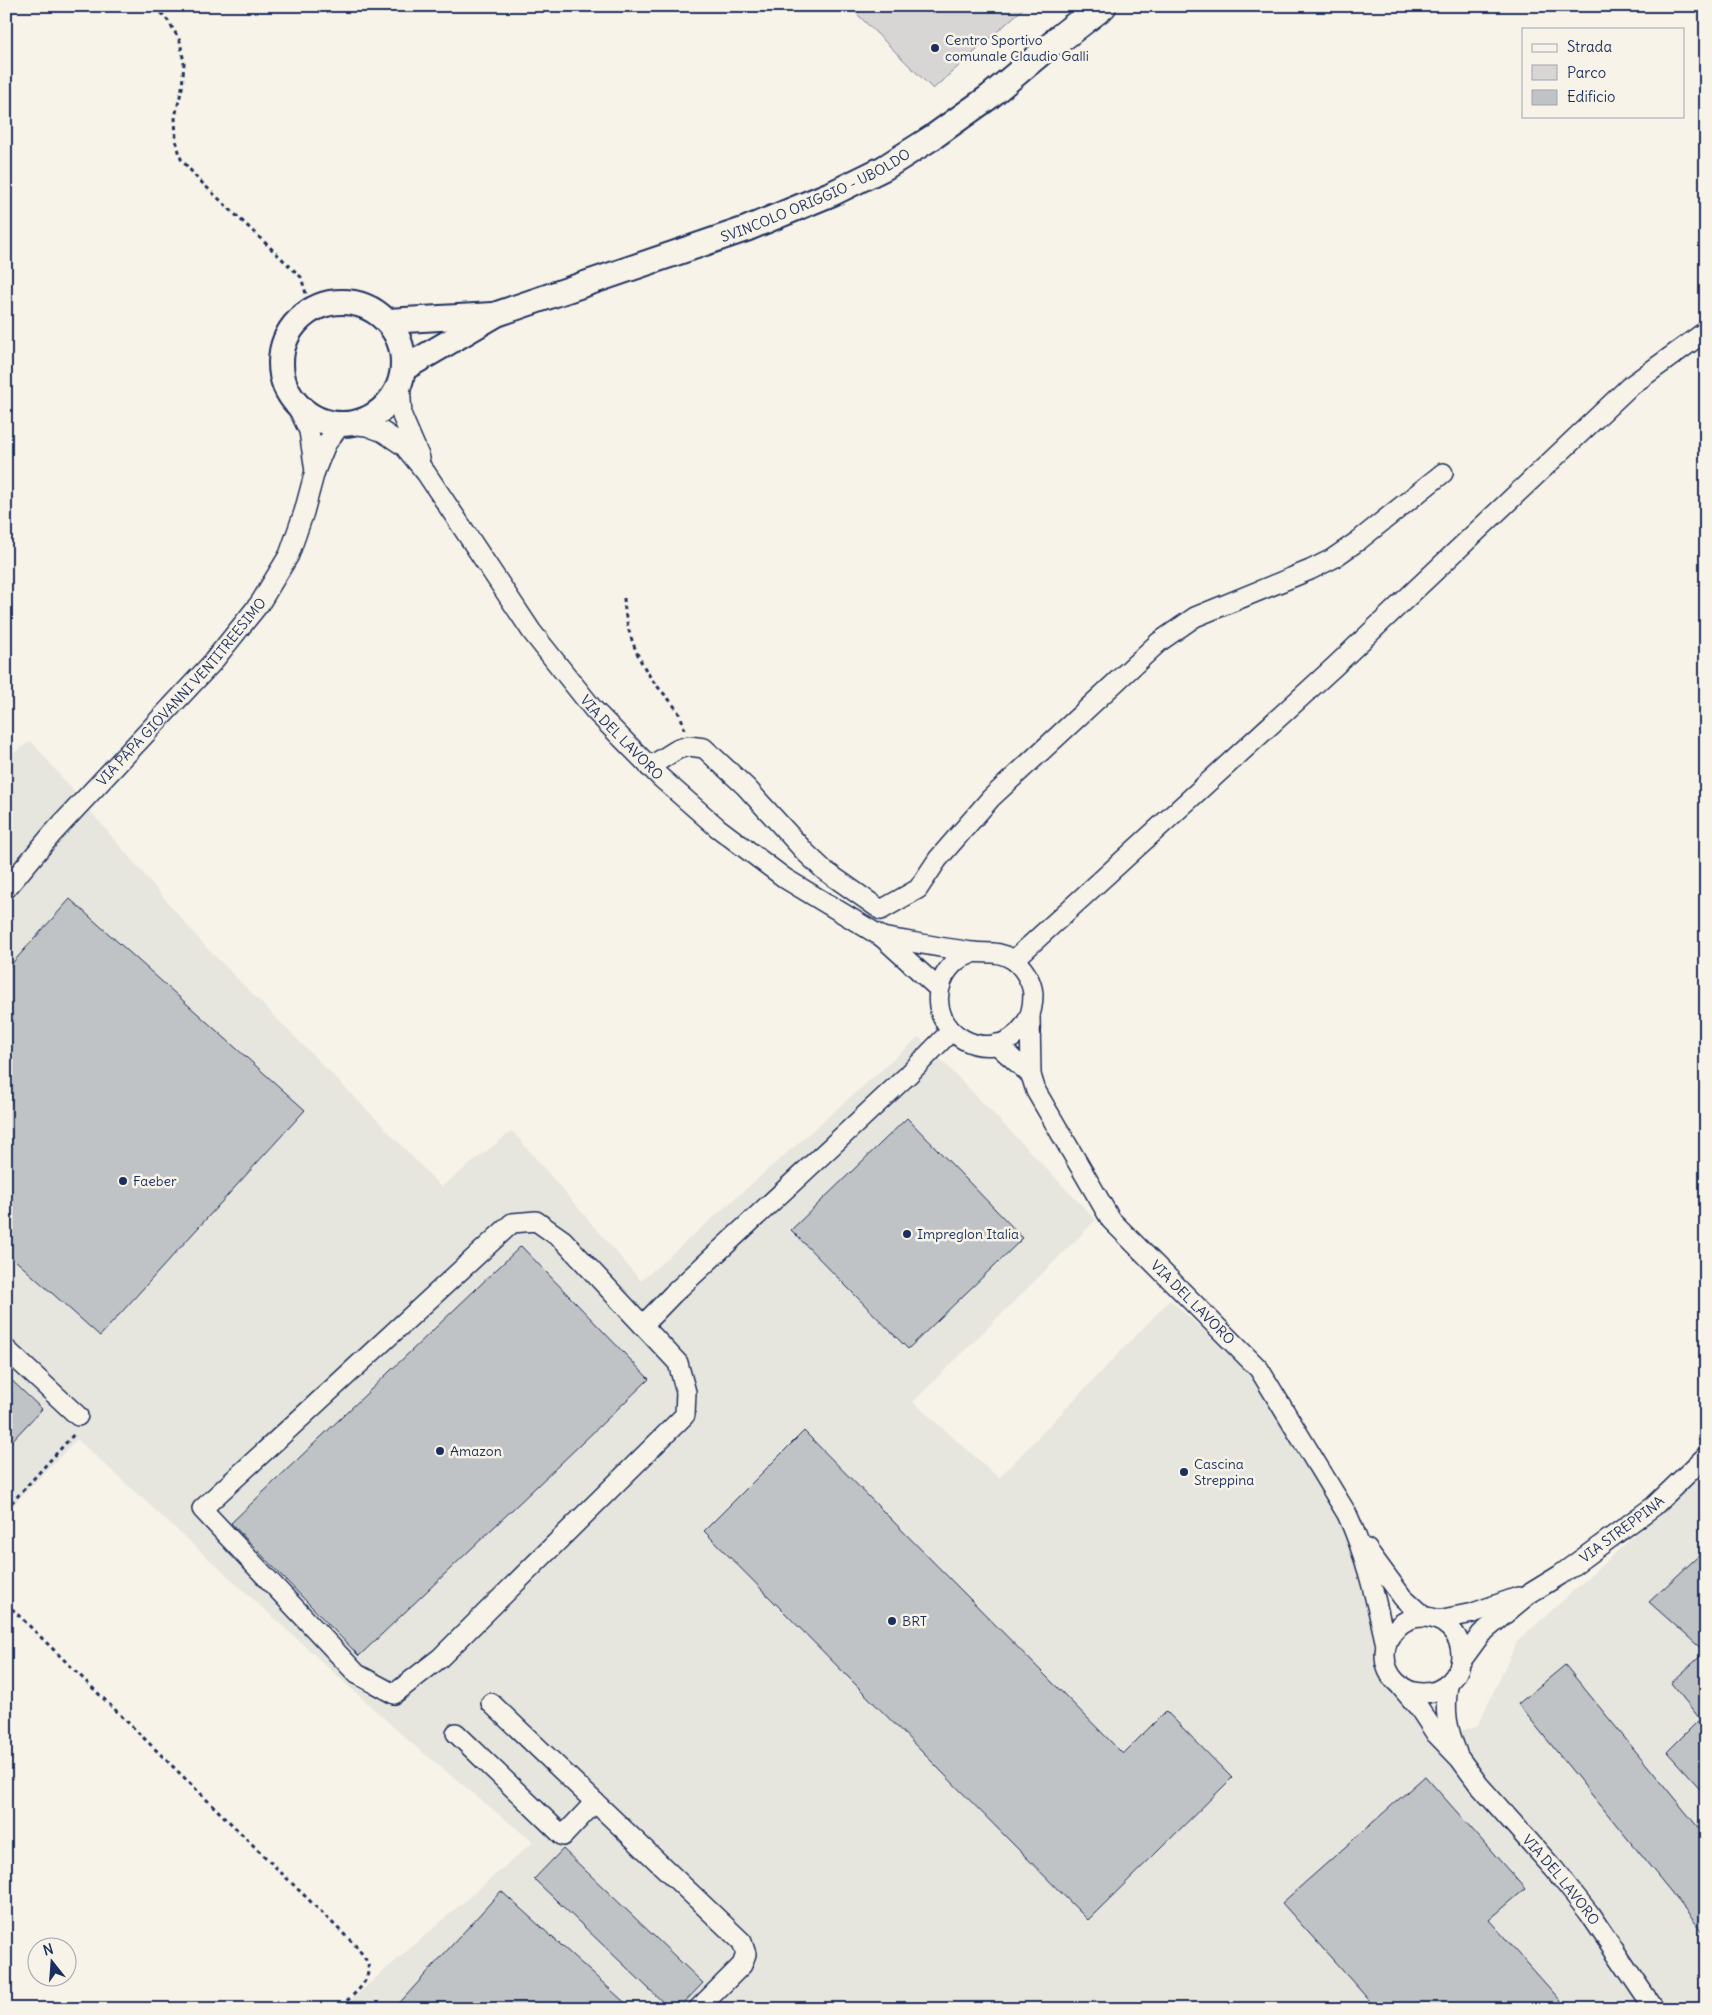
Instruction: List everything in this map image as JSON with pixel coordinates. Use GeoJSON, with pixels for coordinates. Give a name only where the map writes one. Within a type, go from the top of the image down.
{"type":"FeatureCollection","features":[{"type":"Feature","properties":{"kind":"highway"},"geometry":{"type":"LineString","coordinates":[[1058,40],[1090,6]]}},
{"type":"Feature","properties":{"kind":"highway"},"geometry":{"type":"LineString","coordinates":[[1058,40],[1102,6]]}},
{"type":"Feature","properties":{"kind":"main road","name":"SVINCOLO ORIGGIO - UBOLDO"},"geometry":{"type":"LineString","coordinates":[[401,376],[497,314],[746,229],[833,193],[884,168],[933,137],[989,97],[1096,6]]}},
{"type":"Feature","properties":{"kind":"main road"},"geometry":{"type":"LineString","coordinates":[[347,302],[364,306],[387,322],[400,344],[403,359],[401,376],[394,395],[380,410],[361,421],[344,424],[320,420],[311,416],[296,404],[284,384],[280,360],[282,348],[293,326],[311,310],[328,303],[347,302]]}},
{"type":"Feature","properties":{"kind":"main road","name":"SVINCOLO ORIGGIO - UBOLDO"},"geometry":{"type":"LineString","coordinates":[[387,322],[497,314]]}},
{"type":"Feature","properties":{"kind":"street"},"geometry":{"type":"LineString","coordinates":[[1014,960],[1326,674],[1629,387],[1706,331]]}},
{"type":"Feature","properties":{"kind":"street","name":"VIA DEL LAVORO"},"geometry":{"type":"LineString","coordinates":[[401,376],[402,416],[426,473]]}},
{"type":"Feature","properties":{"kind":"street","name":"VIA PAPA GIOVANNI VENTITREESIMO"},"geometry":{"type":"LineString","coordinates":[[296,404],[309,430],[312,441],[314,471]]}},
{"type":"Feature","properties":{"kind":"street","name":"VIA PAPA GIOVANNI VENTITREESIMO"},"geometry":{"type":"LineString","coordinates":[[6,889],[53,833],[211,664],[260,603],[288,555],[304,512],[314,471],[326,444],[344,424]]}},
{"type":"Feature","properties":{"kind":"street","name":"VIA DEL LAVORO"},"geometry":{"type":"LineString","coordinates":[[344,424],[367,426],[392,437],[404,446],[426,473],[532,632],[594,710],[649,767],[718,828],[786,879],[878,935],[939,989]]}},
{"type":"Feature","properties":{"kind":"street"},"geometry":{"type":"LineString","coordinates":[[881,910],[918,889],[938,859],[991,798],[1159,642],[1195,617],[1332,560],[1365,536],[1442,473]]}},
{"type":"Feature","properties":{"kind":"street"},"geometry":{"type":"LineString","coordinates":[[649,767],[678,749],[689,746],[704,748],[713,754],[824,870],[849,890],[881,910]]}},
{"type":"Feature","properties":{"kind":"street"},"geometry":{"type":"LineString","coordinates":[[878,935],[881,910]]}},
{"type":"Feature","properties":{"kind":"street","name":"VIA DEL LAVORO"},"geometry":{"type":"LineString","coordinates":[[878,935],[975,952],[993,951],[1014,960],[1026,973],[1032,989],[1033,1006],[1030,1016],[1031,1075],[1036,1091],[1111,1220],[1259,1369],[1347,1514],[1355,1531],[1371,1583],[1386,1645],[1385,1657],[1387,1668],[1393,1679],[1419,1708],[1436,1734],[1460,1759],[1479,1785],[1554,1869],[1590,1913],[1654,2009]]}},
{"type":"Feature","properties":{"kind":"street"},"geometry":{"type":"LineString","coordinates":[[975,952],[958,960],[945,973],[939,989],[938,1006],[942,1017],[952,1031],[965,1041],[982,1046],[996,1044],[1012,1038],[1024,1027],[1030,1016]]}},
{"type":"Feature","properties":{"kind":"street"},"geometry":{"type":"LineString","coordinates":[[643,1325],[673,1294],[908,1075],[952,1031]]}},
{"type":"Feature","properties":{"kind":"street","name":"VIA DEL LAVORO"},"geometry":{"type":"LineString","coordinates":[[996,1044],[1031,1075]]}},
{"type":"Feature","properties":{"kind":"street"},"geometry":{"type":"LineString","coordinates":[[536,1221],[563,1240],[643,1325],[678,1363],[686,1392],[685,1415],[440,1658],[394,1694],[357,1674],[202,1508],[512,1223],[536,1221]]}},
{"type":"Feature","properties":{"kind":"street"},"geometry":{"type":"LineString","coordinates":[[6,1349],[78,1416]]}},
{"type":"Feature","properties":{"kind":"street","name":"VIA STREPPINA"},"geometry":{"type":"LineString","coordinates":[[1462,1660],[1481,1634],[1529,1594],[1560,1576],[1654,1506],[1706,1456]]}},
{"type":"Feature","properties":{"kind":"street","name":"VIA DEL LAVORO"},"geometry":{"type":"LineString","coordinates":[[1355,1531],[1403,1598],[1431,1618],[1448,1626],[1456,1636],[1461,1647],[1462,1660],[1455,1677],[1448,1685],[1445,1705],[1449,1734],[1460,1759]]}},
{"type":"Feature","properties":{"kind":"street","name":"VIA STREPPINA"},"geometry":{"type":"LineString","coordinates":[[1431,1618],[1473,1613],[1529,1594]]}},
{"type":"Feature","properties":{"kind":"street"},"geometry":{"type":"LineString","coordinates":[[1386,1645],[1391,1634],[1400,1625],[1411,1619],[1431,1618]]}},
{"type":"Feature","properties":{"kind":"street"},"geometry":{"type":"LineString","coordinates":[[1401,1687],[1420,1694],[1430,1693],[1448,1685]]}},
{"type":"Feature","properties":{"kind":"street"},"geometry":{"type":"LineString","coordinates":[[491,1703],[742,1942],[746,1954],[742,1965],[698,2009]]}},
{"type":"Feature","properties":{"kind":"street"},"geometry":{"type":"LineString","coordinates":[[456,1734],[563,1836],[595,1802]]}},
{"type":"Feature","properties":{"kind":"path"},"geometry":{"type":"LineString","coordinates":[[156,6],[169,22],[180,41],[184,63],[182,88],[175,117],[176,140],[181,159],[197,178],[302,277],[311,310]]}},
{"type":"Feature","properties":{"kind":"path"},"geometry":{"type":"LineString","coordinates":[[624,598],[626,618],[641,660],[649,676],[681,719],[684,737],[678,749]]}},
{"type":"Feature","properties":{"kind":"path"},"geometry":{"type":"LineString","coordinates":[[6,1509],[73,1437],[79,1427],[78,1416]]}},
{"type":"Feature","properties":{"kind":"path"},"geometry":{"type":"LineString","coordinates":[[6,1603],[358,1948],[368,1964],[367,1974],[363,1984],[337,2009]]}},
{"type":"Feature","properties":{"kind":"shaded area"},"geometry":{"type":"Polygon","coordinates":[[[31,741],[203,944],[441,1187],[512,1131],[641,1281],[919,1037],[1096,1220],[913,1402],[999,1478],[1170,1300],[1253,1374],[1347,1536],[1382,1669],[1430,1737],[1477,1727],[1517,1642],[1706,1471],[1706,2009],[340,2009],[533,1842],[410,1742],[77,1439],[6,1512],[6,758],[31,741]]]}},
{"type":"Feature","properties":{"kind":"green space","name":"Centro Sportivo comunale Claudio Galli"},"geometry":{"type":"Polygon","coordinates":[[[849,6],[1026,6],[933,89],[849,6]]]}},
{"type":"Feature","properties":{"kind":"building","name":"Faeber"},"geometry":{"type":"Polygon","coordinates":[[[70,899],[305,1110],[100,1336],[6,1252],[6,970],[70,899]]]}},
{"type":"Feature","properties":{"kind":"building","name":"Impreglon Italia"},"geometry":{"type":"Polygon","coordinates":[[[907,1118],[1023,1238],[908,1349],[791,1230],[907,1118]]]}},
{"type":"Feature","properties":{"kind":"building","name":"Amazon"},"geometry":{"type":"Polygon","coordinates":[[[521,1246],[649,1379],[359,1656],[231,1523],[521,1246]]]}},
{"type":"Feature","properties":{"kind":"building"},"geometry":{"type":"Polygon","coordinates":[[[6,1375],[42,1409],[6,1447],[6,1375]]]}},
{"type":"Feature","properties":{"kind":"building","name":"BRT"},"geometry":{"type":"Polygon","coordinates":[[[804,1431],[1123,1754],[1166,1711],[1232,1778],[1088,1920],[704,1531],[804,1431]]]}},
{"type":"Feature","properties":{"kind":"building"},"geometry":{"type":"Polygon","coordinates":[[[1706,1549],[1706,1795],[1667,1752],[1700,1719],[1671,1683],[1705,1652],[1649,1602],[1706,1549]]]}},
{"type":"Feature","properties":{"kind":"building"},"geometry":{"type":"Polygon","coordinates":[[[1565,1665],[1706,1837],[1706,1935],[1518,1704],[1565,1665]]]}},
{"type":"Feature","properties":{"kind":"building"},"geometry":{"type":"Polygon","coordinates":[[[1425,1776],[1525,1889],[1489,1920],[1568,2009],[1377,2009],[1282,1903],[1425,1776]]]}},
{"type":"Feature","properties":{"kind":"building"},"geometry":{"type":"Polygon","coordinates":[[[563,1849],[703,1983],[678,2009],[670,2009],[534,1879],[563,1849]]]}},
{"type":"Feature","properties":{"kind":"building"},"geometry":{"type":"Polygon","coordinates":[[[501,1891],[632,2009],[394,2009],[501,1891]]]}},
{"type":"Feature","properties":{"kind":"place","name":"Centro Sportivo comunale Claudio Galli"},"geometry":{"type":"Point","coordinates":[935,48]}},
{"type":"Feature","properties":{"kind":"place","name":"Faeber"},"geometry":{"type":"Point","coordinates":[123,1181]}},
{"type":"Feature","properties":{"kind":"place","name":"Impreglon Italia"},"geometry":{"type":"Point","coordinates":[907,1234]}},
{"type":"Feature","properties":{"kind":"place","name":"Amazon"},"geometry":{"type":"Point","coordinates":[440,1451]}},
{"type":"Feature","properties":{"kind":"place","name":"Cascina Streppina"},"geometry":{"type":"Point","coordinates":[1184,1472]}},
{"type":"Feature","properties":{"kind":"place","name":"BRT"},"geometry":{"type":"Point","coordinates":[892,1621]}}]}
